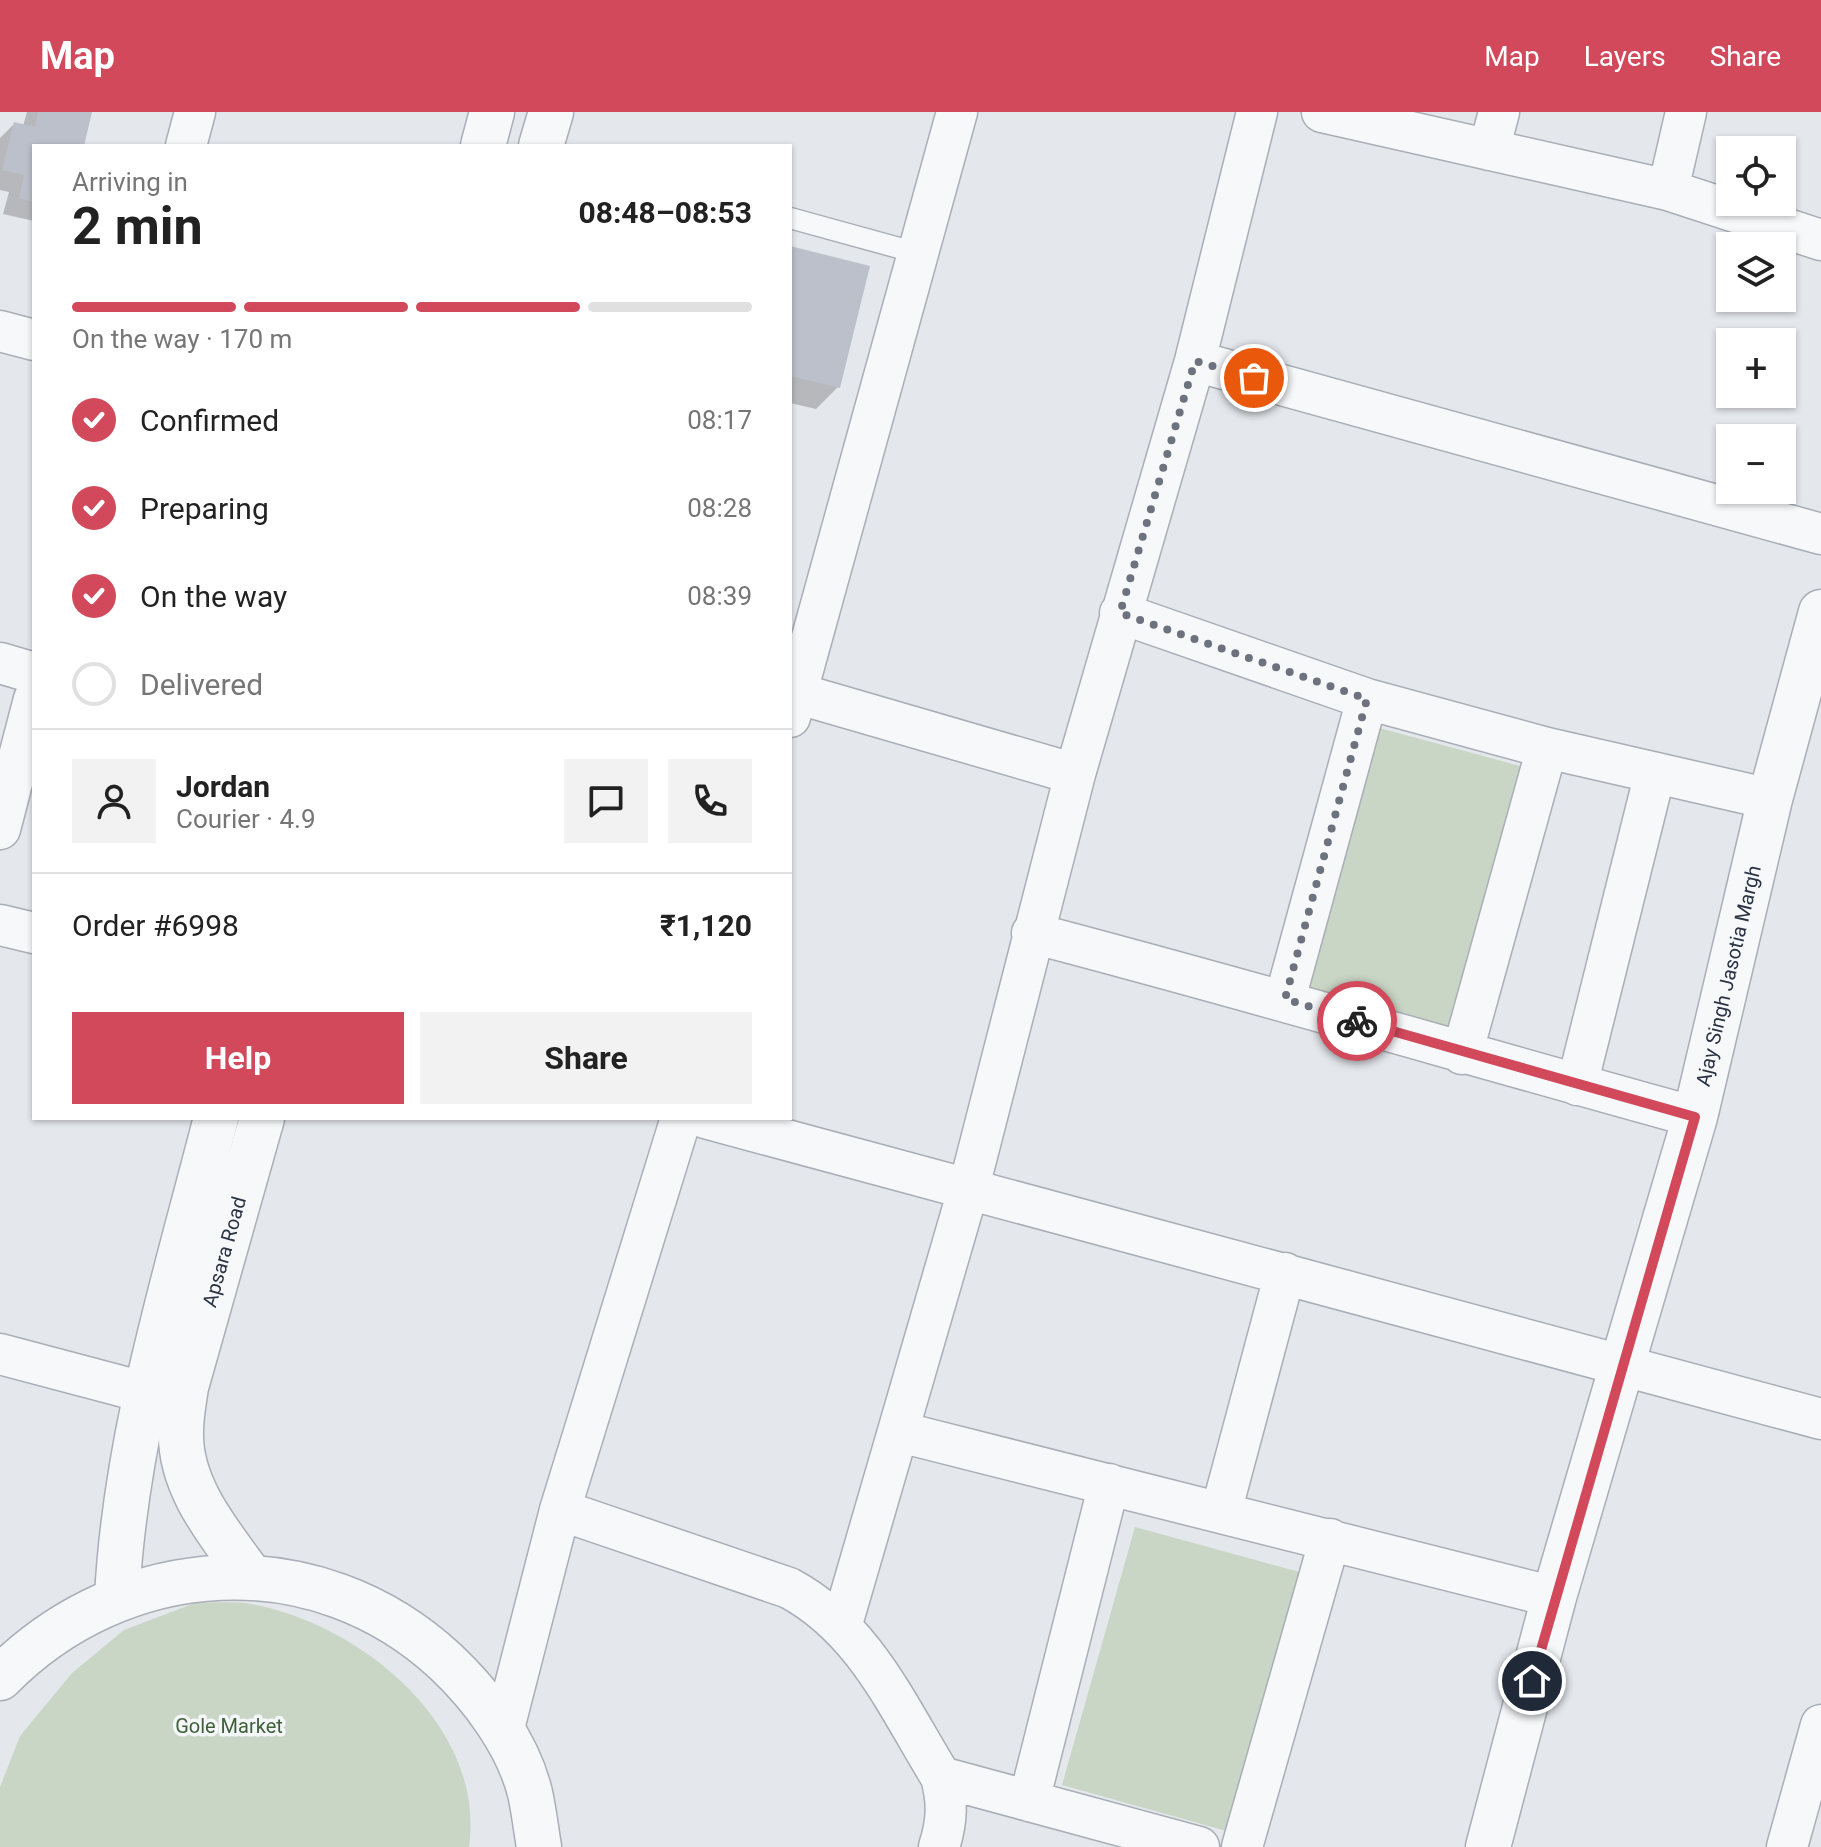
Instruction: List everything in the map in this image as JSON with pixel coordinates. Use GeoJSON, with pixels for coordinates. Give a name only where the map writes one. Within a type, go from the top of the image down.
{"type":"FeatureCollection","features":[{"type":"Feature","properties":{"kind":"street"},"geometry":{"type":"LineString","coordinates":[[187,144],[195,112]]}},
{"type":"Feature","properties":{"kind":"street"},"geometry":{"type":"LineString","coordinates":[[484,144],[492,112]]}},
{"type":"Feature","properties":{"kind":"street"},"geometry":{"type":"LineString","coordinates":[[542,144],[551,112]]}},
{"type":"Feature","properties":{"kind":"street"},"geometry":{"type":"LineString","coordinates":[[957,112],[793,705],[1075,774]]}},
{"type":"Feature","properties":{"kind":"street"},"geometry":{"type":"LineString","coordinates":[[842,1624],[969,1187],[1032,933],[1120,613],[1195,361],[1257,112]]}},
{"type":"Feature","properties":{"kind":"street"},"geometry":{"type":"LineString","coordinates":[[1322,112],[1668,190],[1821,240]]}},
{"type":"Feature","properties":{"kind":"street"},"geometry":{"type":"LineString","coordinates":[[1489,150],[1499,112]]}},
{"type":"Feature","properties":{"kind":"street"},"geometry":{"type":"LineString","coordinates":[[1668,190],[1686,112]]}},
{"type":"Feature","properties":{"kind":"street"},"geometry":{"type":"LineString","coordinates":[[0,331],[32,339]]}},
{"type":"Feature","properties":{"kind":"street"},"geometry":{"type":"LineString","coordinates":[[1195,361],[1821,534]]}},
{"type":"Feature","properties":{"kind":"street","name":"Ajay Singh Jasotia Margh"},"geometry":{"type":"LineString","coordinates":[[1488,1847],[1554,1597],[1695,1117],[1770,799],[1821,612]]}},
{"type":"Feature","properties":{"kind":"street"},"geometry":{"type":"LineString","coordinates":[[1120,613],[1367,699],[1547,748],[1770,799]]}},
{"type":"Feature","properties":{"kind":"street"},"geometry":{"type":"LineString","coordinates":[[0,663],[32,672]]}},
{"type":"Feature","properties":{"kind":"street"},"geometry":{"type":"LineString","coordinates":[[1285,999],[1367,699]]}},
{"type":"Feature","properties":{"kind":"street"},"geometry":{"type":"LineString","coordinates":[[0,829],[32,707]]}},
{"type":"Feature","properties":{"kind":"street"},"geometry":{"type":"LineString","coordinates":[[1462,1054],[1547,748]]}},
{"type":"Feature","properties":{"kind":"street"},"geometry":{"type":"LineString","coordinates":[[1577,1085],[1655,773]]}},
{"type":"Feature","properties":{"kind":"street"},"geometry":{"type":"LineString","coordinates":[[0,925],[32,933]]}},
{"type":"Feature","properties":{"kind":"street"},"geometry":{"type":"LineString","coordinates":[[1032,933],[1285,999],[1462,1054],[1695,1117]]}},
{"type":"Feature","properties":{"kind":"street","name":"Apsara Road"},"geometry":{"type":"LineString","coordinates":[[161,1384],[216,1120]]}},
{"type":"Feature","properties":{"kind":"street","name":"Apsara Road"},"geometry":{"type":"LineString","coordinates":[[161,1384],[261,1120]]}},
{"type":"Feature","properties":{"kind":"street"},"geometry":{"type":"LineString","coordinates":[[503,1732],[560,1510],[680,1120]]}},
{"type":"Feature","properties":{"kind":"street"},"geometry":{"type":"LineString","coordinates":[[713,1120],[1624,1363],[1821,1419]]}},
{"type":"Feature","properties":{"kind":"street"},"geometry":{"type":"LineString","coordinates":[[1221,1512],[1285,1273]]}},
{"type":"Feature","properties":{"kind":"street"},"geometry":{"type":"LineString","coordinates":[[0,1354],[161,1384]]}},
{"type":"Feature","properties":{"kind":"street"},"geometry":{"type":"LineString","coordinates":[[161,1384],[180,1432],[186,1473],[216,1528],[251,1577]]}},
{"type":"Feature","properties":{"kind":"street"},"geometry":{"type":"LineString","coordinates":[[117,1598],[120,1539],[161,1384]]}},
{"type":"Feature","properties":{"kind":"street"},"geometry":{"type":"LineString","coordinates":[[900,1432],[1554,1597]]}},
{"type":"Feature","properties":{"kind":"street"},"geometry":{"type":"LineString","coordinates":[[1029,1801],[1109,1484]]}},
{"type":"Feature","properties":{"kind":"street"},"geometry":{"type":"LineString","coordinates":[[560,1510],[789,1588],[819,1604],[842,1624],[861,1646],[941,1777],[947,1799],[946,1822],[939,1847]]}},
{"type":"Feature","properties":{"kind":"street"},"geometry":{"type":"LineString","coordinates":[[1242,1847],[1330,1539]]}},
{"type":"Feature","properties":{"kind":"street"},"geometry":{"type":"LineString","coordinates":[[0,1678],[60,1628],[117,1598],[183,1580],[251,1577],[311,1586],[369,1607],[422,1640],[467,1682],[503,1732],[555,1847]]}},
{"type":"Feature","properties":{"kind":"street"},"geometry":{"type":"LineString","coordinates":[[1787,1847],[1821,1725]]}},
{"type":"Feature","properties":{"kind":"street"},"geometry":{"type":"LineString","coordinates":[[941,1777],[1199,1847]]}},
{"type":"Feature","properties":{"kind":"street"},"geometry":{"type":"LineString","coordinates":[[529,1791],[539,1847]]}},
{"type":"Feature","properties":{"kind":"lane"},"geometry":{"type":"LineString","coordinates":[[792,219],[917,253]]}},
{"type":"Feature","properties":{"kind":"green space"},"geometry":{"type":"Polygon","coordinates":[[[1372,726],[1524,767],[1451,1031],[1299,990],[1372,726]]]}},
{"type":"Feature","properties":{"kind":"green space"},"geometry":{"type":"Polygon","coordinates":[[[1135,1527],[1303,1573],[1230,1832],[1062,1785],[1135,1527]]]}},
{"type":"Feature","properties":{"kind":"green space","name":"Gole Market"},"geometry":{"type":"Polygon","coordinates":[[[195,1603],[244,1603],[292,1615],[333,1633],[372,1658],[407,1687],[436,1722],[457,1760],[469,1802],[469,1847],[0,1847],[0,1787],[20,1736],[72,1673],[124,1630],[195,1603]]]}},
{"type":"Feature","properties":{"kind":"building"},"geometry":{"type":"Polygon","coordinates":[[[38,112],[92,112],[84,144],[32,144],[32,201],[19,198],[24,175],[2,170],[14,122],[35,127],[38,112]]]}},
{"type":"Feature","properties":{"kind":"building"},"geometry":{"type":"Polygon","coordinates":[[[792,246],[870,266],[840,388],[792,376],[792,246]]]}},
{"type":"Feature","properties":{"kind":"way so far"},"geometry":{"type":"LineString","coordinates":[[1254,378],[1195,361],[1120,613],[1367,699],[1285,999],[1357,1021]]}},
{"type":"Feature","properties":{"kind":"route"},"geometry":{"type":"LineString","coordinates":[[1357,1021],[1462,1054],[1695,1117],[1532,1681]]}}]}
